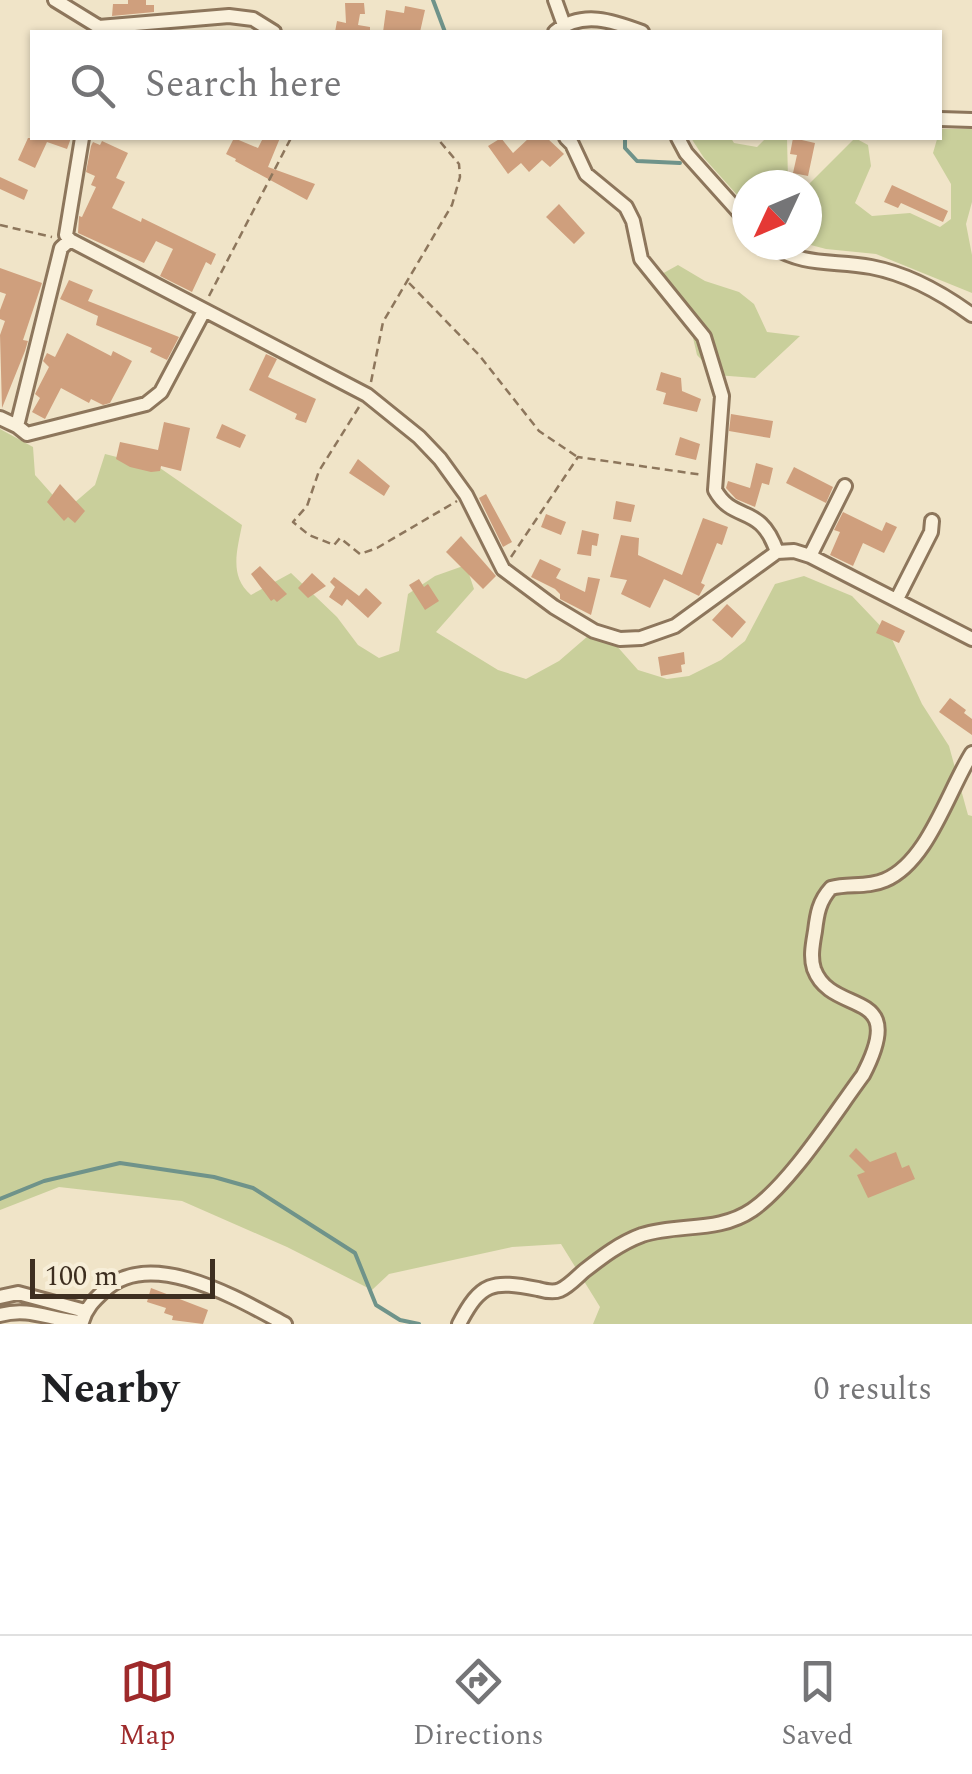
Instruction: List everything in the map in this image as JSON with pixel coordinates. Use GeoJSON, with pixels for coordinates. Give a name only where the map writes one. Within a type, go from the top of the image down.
{"type":"FeatureCollection","features":[{"type":"Feature","properties":{"kind":"street"},"geometry":{"type":"LineString","coordinates":[[54,0],[99,30],[229,16],[253,19],[271,30]]}},
{"type":"Feature","properties":{"kind":"street"},"geometry":{"type":"LineString","coordinates":[[555,0],[559,29],[578,20],[602,19],[636,30]]}},
{"type":"Feature","properties":{"kind":"street"},"geometry":{"type":"LineString","coordinates":[[942,119],[972,120]]}},
{"type":"Feature","properties":{"kind":"street"},"geometry":{"type":"LineString","coordinates":[[17,426],[60,248],[68,238],[82,140]]}},
{"type":"Feature","properties":{"kind":"street"},"geometry":{"type":"LineString","coordinates":[[568,140],[586,174],[626,208],[633,221],[641,259],[704,337],[722,396],[714,478],[720,500],[760,520],[770,531],[777,552]]}},
{"type":"Feature","properties":{"kind":"street"},"geometry":{"type":"LineString","coordinates":[[679,140],[732,204]]}},
{"type":"Feature","properties":{"kind":"street"},"geometry":{"type":"LineString","coordinates":[[68,238],[367,395],[419,436],[466,495],[503,569],[594,631],[620,639],[642,638],[675,626],[777,552],[794,551],[972,639]]}},
{"type":"Feature","properties":{"kind":"street"},"geometry":{"type":"LineString","coordinates":[[799,260],[893,272],[922,284],[972,315]]}},
{"type":"Feature","properties":{"kind":"street"},"geometry":{"type":"LineString","coordinates":[[0,418],[27,434],[146,404],[161,392],[202,311]]}},
{"type":"Feature","properties":{"kind":"street"},"geometry":{"type":"LineString","coordinates":[[810,556],[844,486]]}},
{"type":"Feature","properties":{"kind":"street"},"geometry":{"type":"LineString","coordinates":[[897,600],[931,532],[932,521]]}},
{"type":"Feature","properties":{"kind":"street"},"geometry":{"type":"LineString","coordinates":[[459,1324],[473,1298],[490,1286],[511,1284],[549,1292],[563,1289],[628,1241],[646,1234],[718,1225],[738,1218],[754,1209],[782,1181],[864,1075],[878,1033],[876,1018],[868,1008],[831,988],[815,973],[817,910],[823,896],[831,888],[882,882],[902,871],[920,852],[972,753]]}},
{"type":"Feature","properties":{"kind":"street"},"geometry":{"type":"LineString","coordinates":[[0,1314],[29,1310],[64,1322],[84,1319],[121,1278],[150,1272],[178,1276],[232,1296],[285,1324]]}},
{"type":"Feature","properties":{"kind":"street"},"geometry":{"type":"LineString","coordinates":[[0,1296],[18,1293],[84,1319]]}},
{"type":"Feature","properties":{"kind":"path"},"geometry":{"type":"LineString","coordinates":[[202,311],[290,140]]}},
{"type":"Feature","properties":{"kind":"path"},"geometry":{"type":"LineString","coordinates":[[439,140],[459,164],[460,177],[452,205],[383,322],[367,395],[319,472],[307,506],[293,522],[334,545],[340,538],[360,554],[377,548],[466,495]]}},
{"type":"Feature","properties":{"kind":"path"},"geometry":{"type":"LineString","coordinates":[[0,225],[68,238]]}},
{"type":"Feature","properties":{"kind":"path"},"geometry":{"type":"LineString","coordinates":[[408,282],[479,355],[538,430],[578,457],[684,470],[714,478]]}},
{"type":"Feature","properties":{"kind":"path"},"geometry":{"type":"LineString","coordinates":[[503,569],[578,457]]}},
{"type":"Feature","properties":{"kind":"green space"},"geometry":{"type":"Polygon","coordinates":[[[942,129],[972,129],[972,202],[966,224],[972,255],[972,293],[876,254],[822,248],[822,171],[853,140],[868,145],[871,166],[855,203],[872,216],[910,213],[940,227],[951,219],[951,184],[933,153],[937,140],[942,140],[942,129]]]}},
{"type":"Feature","properties":{"kind":"green space"},"geometry":{"type":"Polygon","coordinates":[[[692,140],[732,140],[757,147],[764,140],[787,140],[788,170],[732,170],[732,189],[692,140]]]}},
{"type":"Feature","properties":{"kind":"green space"},"geometry":{"type":"Polygon","coordinates":[[[678,265],[705,281],[739,292],[754,304],[767,332],[800,336],[755,378],[716,375],[697,355],[691,329],[660,275],[678,265]]]}},
{"type":"Feature","properties":{"kind":"green space"},"geometry":{"type":"Polygon","coordinates":[[[0,429],[33,447],[35,475],[66,510],[95,485],[105,454],[160,468],[242,525],[237,571],[251,595],[291,573],[337,617],[358,645],[379,658],[399,651],[408,594],[435,576],[466,565],[474,589],[436,632],[498,670],[526,679],[559,661],[588,636],[615,644],[638,670],[667,679],[689,676],[721,660],[745,641],[775,584],[804,576],[852,596],[891,637],[922,704],[949,746],[968,815],[972,816],[972,1324],[593,1324],[600,1307],[561,1244],[512,1247],[389,1274],[372,1290],[182,1201],[59,1187],[0,1210],[0,429]]]}},
{"type":"Feature","properties":{"kind":"building"},"geometry":{"type":"Polygon","coordinates":[[[128,0],[146,0],[146,5],[154,5],[154,12],[112,16],[113,4],[128,4],[128,0]]]}},
{"type":"Feature","properties":{"kind":"building"},"geometry":{"type":"Polygon","coordinates":[[[345,3],[364,3],[365,14],[360,14],[358,25],[370,30],[335,30],[337,21],[346,23],[345,3]]]}},
{"type":"Feature","properties":{"kind":"building"},"geometry":{"type":"Polygon","coordinates":[[[405,6],[425,10],[420,30],[383,30],[386,10],[404,13],[405,6]]]}},
{"type":"Feature","properties":{"kind":"building"},"geometry":{"type":"Polygon","coordinates":[[[28,138],[70,140],[67,149],[47,142],[35,168],[18,160],[28,138]]]}},
{"type":"Feature","properties":{"kind":"building"},"geometry":{"type":"Polygon","coordinates":[[[233,140],[258,148],[262,140],[279,140],[268,167],[315,184],[307,200],[226,154],[233,140]]]}},
{"type":"Feature","properties":{"kind":"building"},"geometry":{"type":"Polygon","coordinates":[[[503,140],[513,153],[527,140],[549,140],[564,154],[550,167],[542,160],[529,172],[521,163],[508,174],[488,146],[503,140]]]}},
{"type":"Feature","properties":{"kind":"building"},"geometry":{"type":"Polygon","coordinates":[[[793,140],[815,143],[809,170],[794,170],[797,155],[790,154],[793,140]]]}},
{"type":"Feature","properties":{"kind":"building"},"geometry":{"type":"Polygon","coordinates":[[[102,141],[128,153],[116,178],[125,182],[112,208],[216,254],[211,265],[206,262],[192,292],[160,276],[173,249],[156,241],[144,263],[78,233],[79,216],[82,217],[96,187],[91,185],[95,176],[86,172],[91,146],[102,141]]]}},
{"type":"Feature","properties":{"kind":"building"},"geometry":{"type":"Polygon","coordinates":[[[0,177],[28,190],[24,200],[0,189],[0,177]]]}},
{"type":"Feature","properties":{"kind":"building"},"geometry":{"type":"Polygon","coordinates":[[[892,185],[948,211],[943,222],[901,203],[898,208],[884,202],[892,185]]]}},
{"type":"Feature","properties":{"kind":"building"},"geometry":{"type":"Polygon","coordinates":[[[559,204],[585,233],[574,244],[546,217],[559,204]]]}},
{"type":"Feature","properties":{"kind":"building"},"geometry":{"type":"Polygon","coordinates":[[[0,268],[42,283],[23,340],[28,341],[25,351],[2,408],[0,335],[5,321],[0,319],[0,310],[6,294],[0,292],[0,268]]]}},
{"type":"Feature","properties":{"kind":"building"},"geometry":{"type":"Polygon","coordinates":[[[69,280],[93,290],[88,301],[179,337],[167,360],[150,352],[152,348],[96,325],[98,316],[60,299],[69,280]]]}},
{"type":"Feature","properties":{"kind":"building"},"geometry":{"type":"Polygon","coordinates":[[[67,333],[111,356],[113,351],[132,361],[110,403],[103,405],[91,399],[89,403],[61,388],[45,419],[32,412],[40,398],[35,394],[49,367],[43,361],[47,353],[55,357],[67,333]]]}},
{"type":"Feature","properties":{"kind":"building"},"geometry":{"type":"Polygon","coordinates":[[[266,354],[277,359],[268,377],[316,399],[306,423],[295,419],[297,414],[249,390],[266,354]]]}},
{"type":"Feature","properties":{"kind":"building"},"geometry":{"type":"Polygon","coordinates":[[[661,372],[681,378],[682,391],[701,399],[697,412],[663,404],[666,393],[656,390],[661,372]]]}},
{"type":"Feature","properties":{"kind":"building"},"geometry":{"type":"Polygon","coordinates":[[[731,414],[773,421],[770,438],[729,431],[731,414]]]}},
{"type":"Feature","properties":{"kind":"building"},"geometry":{"type":"Polygon","coordinates":[[[164,422],[190,428],[181,471],[161,466],[160,471],[151,472],[116,459],[120,442],[158,450],[164,422]]]}},
{"type":"Feature","properties":{"kind":"building"},"geometry":{"type":"Polygon","coordinates":[[[222,424],[246,435],[240,448],[216,438],[222,424]]]}},
{"type":"Feature","properties":{"kind":"building"},"geometry":{"type":"Polygon","coordinates":[[[680,437],[700,444],[696,460],[675,455],[680,437]]]}},
{"type":"Feature","properties":{"kind":"building"},"geometry":{"type":"Polygon","coordinates":[[[358,459],[390,486],[384,496],[349,473],[358,459]]]}},
{"type":"Feature","properties":{"kind":"building"},"geometry":{"type":"Polygon","coordinates":[[[756,463],[773,468],[769,485],[762,483],[755,507],[736,499],[726,488],[728,481],[750,488],[756,463]]]}},
{"type":"Feature","properties":{"kind":"building"},"geometry":{"type":"Polygon","coordinates":[[[794,467],[833,487],[826,503],[786,483],[794,467]]]}},
{"type":"Feature","properties":{"kind":"building"},"geometry":{"type":"Polygon","coordinates":[[[60,484],[85,511],[75,523],[68,517],[64,521],[47,502],[60,484]]]}},
{"type":"Feature","properties":{"kind":"building"},"geometry":{"type":"Polygon","coordinates":[[[486,494],[512,542],[503,547],[479,498],[486,494]]]}},
{"type":"Feature","properties":{"kind":"building"},"geometry":{"type":"Polygon","coordinates":[[[616,501],[635,505],[631,522],[613,519],[616,501]]]}},
{"type":"Feature","properties":{"kind":"building"},"geometry":{"type":"Polygon","coordinates":[[[843,512],[882,531],[886,522],[897,527],[884,553],[863,543],[853,566],[830,555],[840,532],[834,530],[843,512]]]}},
{"type":"Feature","properties":{"kind":"building"},"geometry":{"type":"Polygon","coordinates":[[[546,514],[566,522],[561,535],[541,527],[546,514]]]}},
{"type":"Feature","properties":{"kind":"building"},"geometry":{"type":"Polygon","coordinates":[[[703,518],[728,527],[722,545],[717,543],[699,596],[664,579],[650,608],[621,594],[627,580],[610,577],[621,535],[639,538],[638,555],[682,575],[703,518]]]}},
{"type":"Feature","properties":{"kind":"building"},"geometry":{"type":"Polygon","coordinates":[[[582,530],[599,534],[591,556],[577,554],[582,530]]]}},
{"type":"Feature","properties":{"kind":"building"},"geometry":{"type":"Polygon","coordinates":[[[461,536],[496,576],[483,589],[446,552],[461,536]]]}},
{"type":"Feature","properties":{"kind":"building"},"geometry":{"type":"Polygon","coordinates":[[[540,559],[561,569],[556,578],[585,592],[588,577],[600,579],[591,615],[560,599],[555,589],[531,577],[540,559]]]}},
{"type":"Feature","properties":{"kind":"building"},"geometry":{"type":"Polygon","coordinates":[[[260,566],[287,594],[277,602],[271,601],[251,574],[260,566]]]}},
{"type":"Feature","properties":{"kind":"building"},"geometry":{"type":"Polygon","coordinates":[[[312,573],[326,586],[308,598],[298,588],[312,573]]]}},
{"type":"Feature","properties":{"kind":"building"},"geometry":{"type":"Polygon","coordinates":[[[334,577],[359,596],[366,588],[382,603],[368,618],[347,599],[342,606],[329,597],[335,587],[330,582],[334,577]]]}},
{"type":"Feature","properties":{"kind":"building"},"geometry":{"type":"Polygon","coordinates":[[[419,579],[424,587],[428,584],[439,601],[425,610],[409,585],[419,579]]]}},
{"type":"Feature","properties":{"kind":"building"},"geometry":{"type":"Polygon","coordinates":[[[727,604],[746,622],[732,638],[712,620],[727,604]]]}},
{"type":"Feature","properties":{"kind":"building"},"geometry":{"type":"Polygon","coordinates":[[[882,620],[905,631],[899,643],[876,633],[882,620]]]}},
{"type":"Feature","properties":{"kind":"building"},"geometry":{"type":"Polygon","coordinates":[[[684,652],[682,672],[661,676],[658,657],[684,652]]]}},
{"type":"Feature","properties":{"kind":"building"},"geometry":{"type":"Polygon","coordinates":[[[950,698],[972,719],[972,735],[939,712],[950,698]]]}},
{"type":"Feature","properties":{"kind":"building"},"geometry":{"type":"Polygon","coordinates":[[[856,1148],[870,1162],[896,1152],[902,1168],[909,1165],[915,1179],[868,1198],[857,1175],[865,1172],[849,1156],[856,1148]]]}},
{"type":"Feature","properties":{"kind":"building"},"geometry":{"type":"Polygon","coordinates":[[[151,1288],[208,1310],[203,1324],[172,1320],[173,1316],[164,1313],[166,1308],[147,1302],[151,1288]]]}},
{"type":"Feature","properties":{"kind":"waterway"},"geometry":{"type":"LineString","coordinates":[[433,0],[444,30]]}},
{"type":"Feature","properties":{"kind":"waterway"},"geometry":{"type":"LineString","coordinates":[[625,140],[625,148],[637,161],[680,163]]}},
{"type":"Feature","properties":{"kind":"waterway"},"geometry":{"type":"LineString","coordinates":[[0,1199],[44,1181],[120,1163],[214,1177],[253,1188],[355,1253],[376,1305],[400,1320],[419,1324]]}}]}
